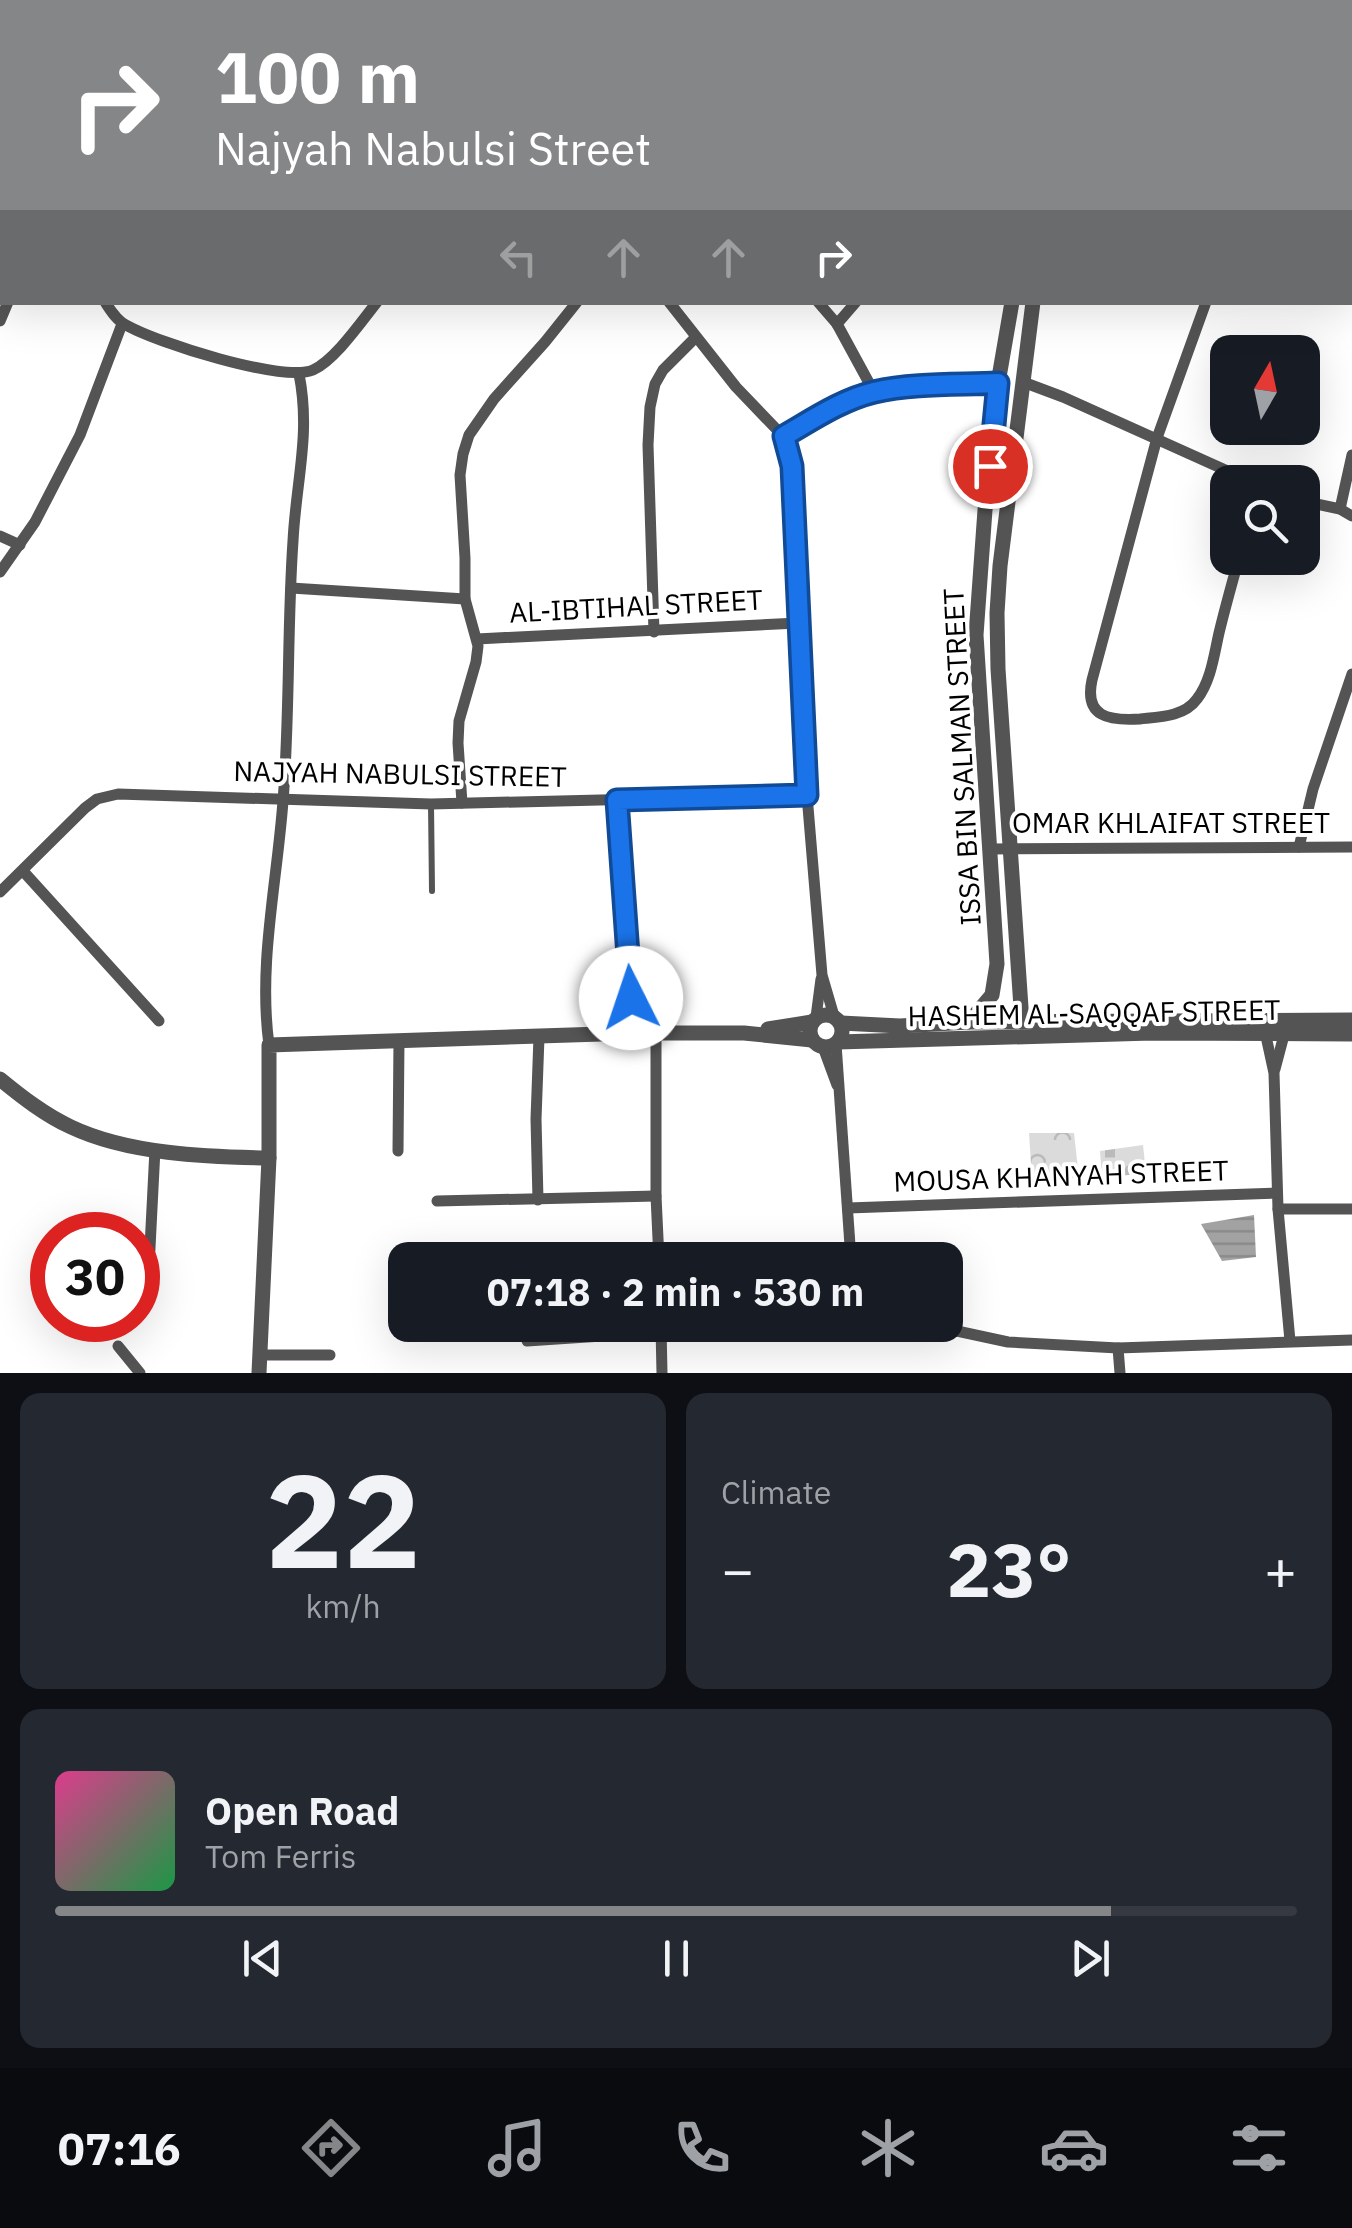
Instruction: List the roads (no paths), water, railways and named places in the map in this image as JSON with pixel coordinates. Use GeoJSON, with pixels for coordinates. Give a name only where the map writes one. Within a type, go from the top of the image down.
{"type":"FeatureCollection","features":[{"type":"Feature","properties":{"kind":"street"},"geometry":{"type":"LineString","coordinates":[[107,305],[122,324],[150,336],[238,364],[299,374],[316,369],[374,305]]}},
{"type":"Feature","properties":{"kind":"street"},"geometry":{"type":"LineString","coordinates":[[462,803],[459,720],[478,646],[465,599],[460,475],[463,454],[469,435],[494,399],[574,305]]}},
{"type":"Feature","properties":{"kind":"street"},"geometry":{"type":"LineString","coordinates":[[671,305],[736,386],[784,436],[792,466],[807,795],[822,975],[842,1033],[827,1043]]}},
{"type":"Feature","properties":{"kind":"street"},"geometry":{"type":"LineString","coordinates":[[821,305],[838,324],[874,392]]}},
{"type":"Feature","properties":{"kind":"street"},"geometry":{"type":"LineString","coordinates":[[838,324],[854,305]]}},
{"type":"Feature","properties":{"kind":"street","name":"ISSA BIN SALMAN STREET"},"geometry":{"type":"LineString","coordinates":[[970,1022],[992,995],[997,964],[976,634],[998,383],[1011,305]]}},
{"type":"Feature","properties":{"kind":"street","name":"ISSA BIN SALMAN STREET"},"geometry":{"type":"LineString","coordinates":[[1022,1022],[997,613],[1033,305]]}},
{"type":"Feature","properties":{"kind":"street"},"geometry":{"type":"LineString","coordinates":[[1205,305],[1157,438],[1092,680],[1090,698],[1097,711],[1126,720],[1164,716],[1193,704],[1208,680],[1235,575]]}},
{"type":"Feature","properties":{"kind":"street"},"geometry":{"type":"LineString","coordinates":[[0,572],[48,498],[80,435],[122,324]]}},
{"type":"Feature","properties":{"kind":"street"},"geometry":{"type":"LineString","coordinates":[[654,632],[650,407],[663,370],[695,338]]}},
{"type":"Feature","properties":{"kind":"street"},"geometry":{"type":"LineString","coordinates":[[260,1373],[269,1158],[265,976],[283,800],[295,503],[305,437],[304,394],[299,374]]}},
{"type":"Feature","properties":{"kind":"street"},"geometry":{"type":"LineString","coordinates":[[1023,382],[1064,396],[1215,465]]}},
{"type":"Feature","properties":{"kind":"street"},"geometry":{"type":"LineString","coordinates":[[784,436],[836,406],[874,392],[998,383]]}},
{"type":"Feature","properties":{"kind":"street"},"geometry":{"type":"LineString","coordinates":[[1320,505],[1346,512],[1352,455]]}},
{"type":"Feature","properties":{"kind":"street"},"geometry":{"type":"LineString","coordinates":[[0,536],[20,545]]}},
{"type":"Feature","properties":{"kind":"street"},"geometry":{"type":"LineString","coordinates":[[981,543],[1002,547]]}},
{"type":"Feature","properties":{"kind":"street"},"geometry":{"type":"LineString","coordinates":[[291,588],[465,599]]}},
{"type":"Feature","properties":{"kind":"street","name":"AL-IBTIHAL STREET"},"geometry":{"type":"LineString","coordinates":[[476,639],[798,623]]}},
{"type":"Feature","properties":{"kind":"street"},"geometry":{"type":"LineString","coordinates":[[1299,847],[1352,674]]}},
{"type":"Feature","properties":{"kind":"street","name":"NAJYAH NABULSI STREET"},"geometry":{"type":"LineString","coordinates":[[0,892],[85,808],[108,795],[431,804],[807,795]]}},
{"type":"Feature","properties":{"kind":"street"},"geometry":{"type":"LineString","coordinates":[[617,800],[633,1033]]}},
{"type":"Feature","properties":{"kind":"street","name":"OMAR KHLAIFAT STREET"},"geometry":{"type":"LineString","coordinates":[[991,849],[1352,847]]}},
{"type":"Feature","properties":{"kind":"street"},"geometry":{"type":"LineString","coordinates":[[23,871],[159,1021]]}},
{"type":"Feature","properties":{"kind":"street"},"geometry":{"type":"LineString","coordinates":[[822,975],[809,1034],[827,1043],[840,1090],[849,1242]]}},
{"type":"Feature","properties":{"kind":"street"},"geometry":{"type":"LineString","coordinates":[[814,1019],[822,1014],[838,1020]]}},
{"type":"Feature","properties":{"kind":"street","name":"HASHEM AL-SAQQAF STREET"},"geometry":{"type":"LineString","coordinates":[[744,1033],[814,1019]]}},
{"type":"Feature","properties":{"kind":"street","name":"HASHEM AL-SAQQAF STREET"},"geometry":{"type":"LineString","coordinates":[[838,1020],[900,1026],[1022,1022],[1282,1028],[1352,1034]]}},
{"type":"Feature","properties":{"kind":"street","name":"HASHEM AL-SAQQAF STREET"},"geometry":{"type":"LineString","coordinates":[[1282,1028],[1352,1020]]}},
{"type":"Feature","properties":{"kind":"street"},"geometry":{"type":"LineString","coordinates":[[1264,1028],[1274,1074],[1277,1193],[1290,1341]]}},
{"type":"Feature","properties":{"kind":"street","name":"HASHEM AL-SAQQAF STREET"},"geometry":{"type":"LineString","coordinates":[[268,1046],[656,1032],[744,1033],[827,1043],[1264,1028]]}},
{"type":"Feature","properties":{"kind":"street"},"geometry":{"type":"LineString","coordinates":[[1274,1074],[1282,1028]]}},
{"type":"Feature","properties":{"kind":"street"},"geometry":{"type":"LineString","coordinates":[[656,1032],[658,1242]]}},
{"type":"Feature","properties":{"kind":"street"},"geometry":{"type":"LineString","coordinates":[[538,1200],[539,1037]]}},
{"type":"Feature","properties":{"kind":"street"},"geometry":{"type":"LineString","coordinates":[[398,1151],[399,1040]]}},
{"type":"Feature","properties":{"kind":"street"},"geometry":{"type":"LineString","coordinates":[[0,1080],[72,1128],[106,1139],[212,1156],[269,1158]]}},
{"type":"Feature","properties":{"kind":"street"},"geometry":{"type":"LineString","coordinates":[[151,1212],[154,1149]]}},
{"type":"Feature","properties":{"kind":"street","name":"MOUSA KHANYAH STREET"},"geometry":{"type":"LineString","coordinates":[[848,1208],[1277,1193]]}},
{"type":"Feature","properties":{"kind":"street"},"geometry":{"type":"LineString","coordinates":[[436,1201],[656,1196]]}},
{"type":"Feature","properties":{"kind":"street"},"geometry":{"type":"LineString","coordinates":[[1278,1209],[1352,1209]]}},
{"type":"Feature","properties":{"kind":"street"},"geometry":{"type":"LineString","coordinates":[[963,1333],[1008,1342],[1118,1348],[1352,1340]]}},
{"type":"Feature","properties":{"kind":"street"},"geometry":{"type":"LineString","coordinates":[[661,1342],[662,1373]]}},
{"type":"Feature","properties":{"kind":"street"},"geometry":{"type":"LineString","coordinates":[[118,1346],[140,1373]]}},
{"type":"Feature","properties":{"kind":"street"},"geometry":{"type":"LineString","coordinates":[[1118,1348],[1120,1373]]}},
{"type":"Feature","properties":{"kind":"street"},"geometry":{"type":"LineString","coordinates":[[260,1355],[330,1355]]}},
{"type":"Feature","properties":{"kind":"lane"},"geometry":{"type":"LineString","coordinates":[[431,804],[432,891]]}}]}
